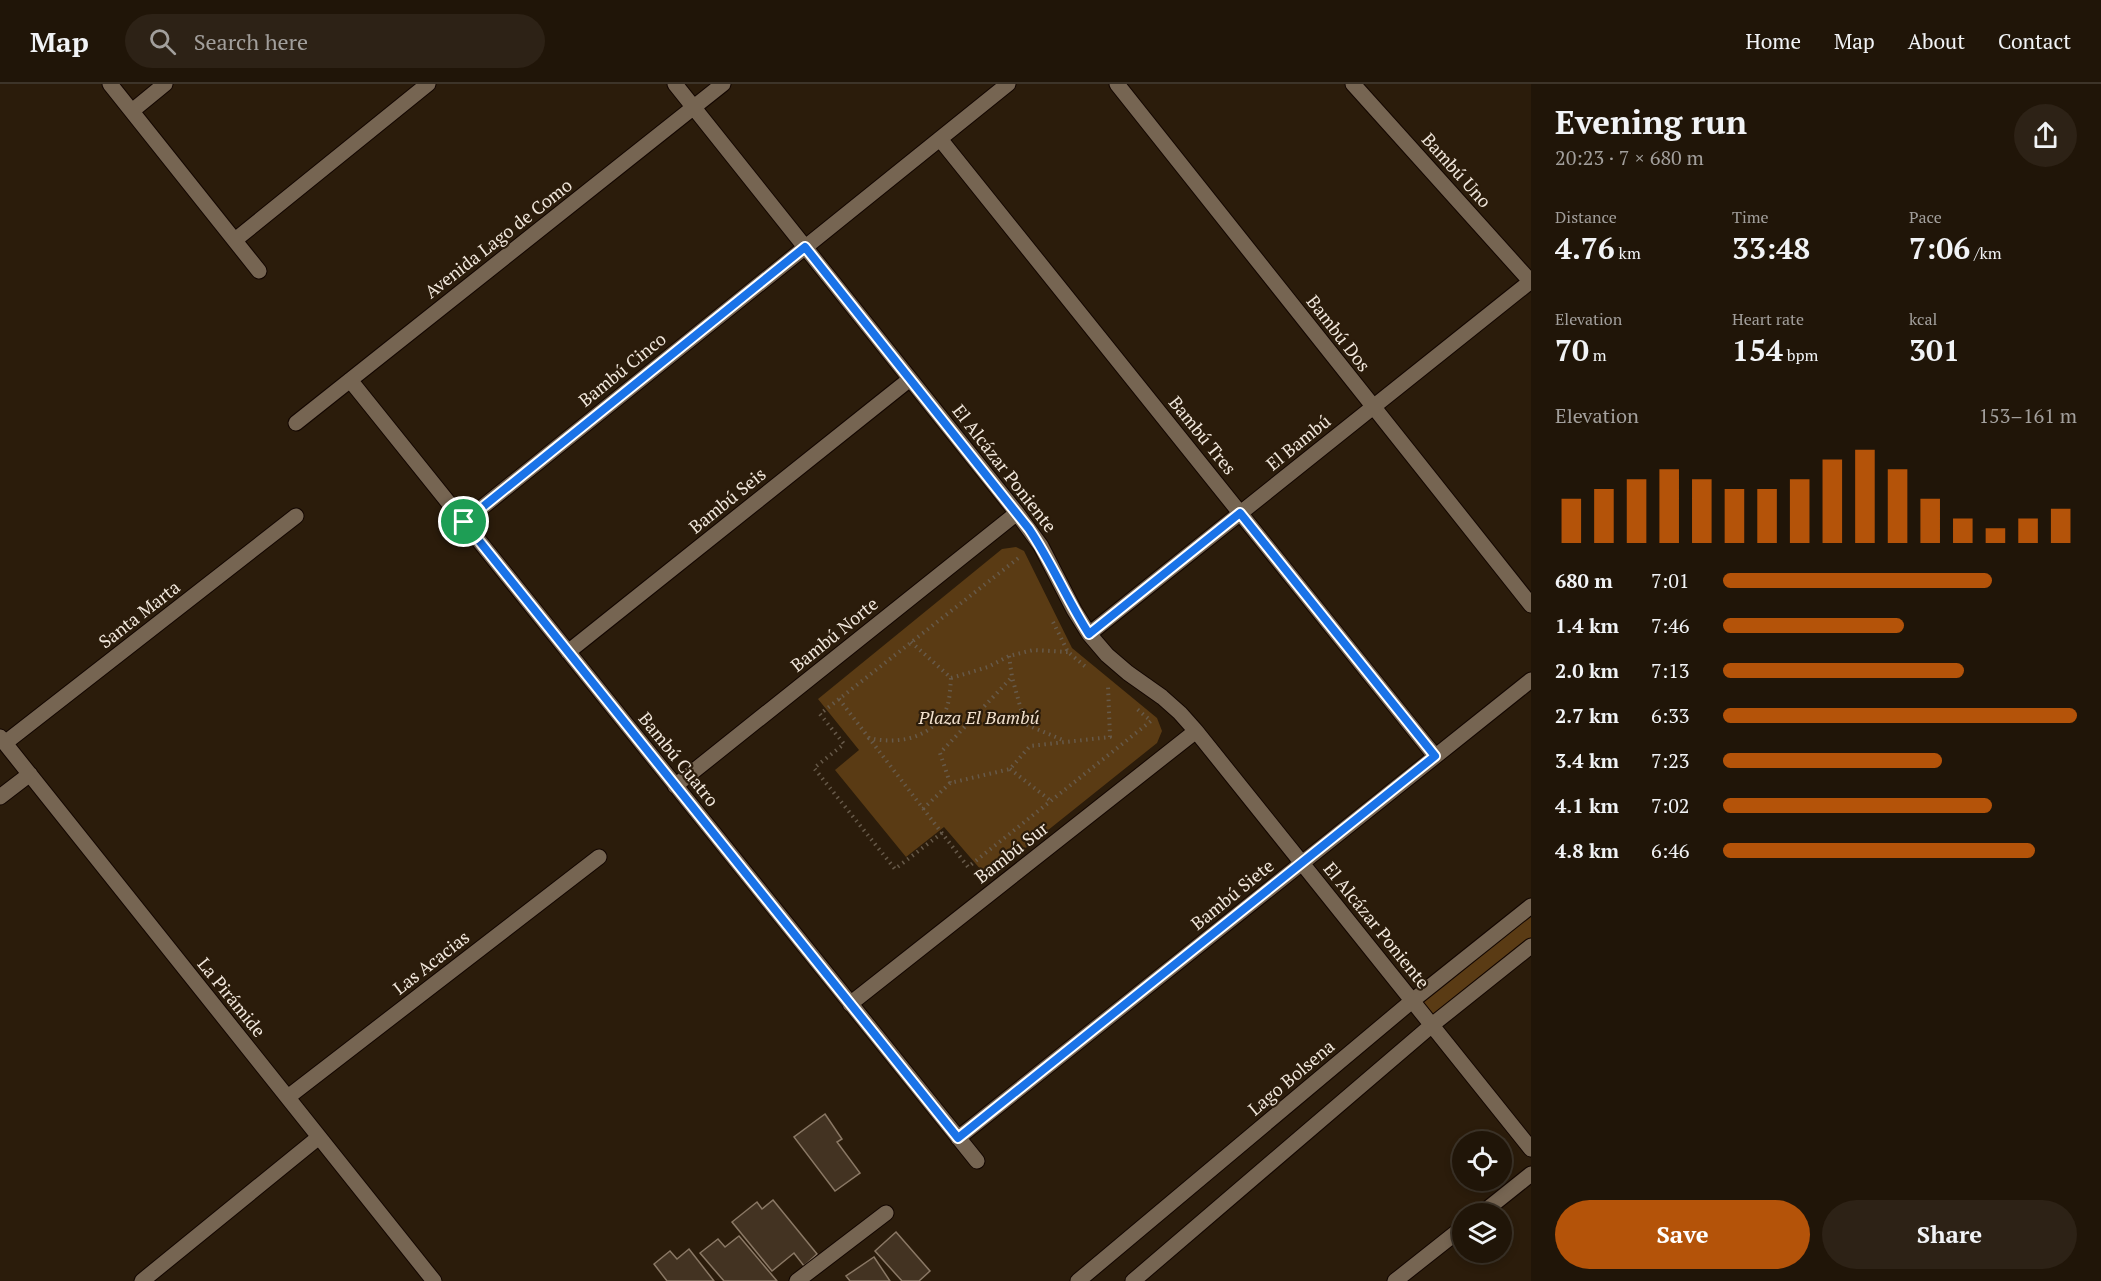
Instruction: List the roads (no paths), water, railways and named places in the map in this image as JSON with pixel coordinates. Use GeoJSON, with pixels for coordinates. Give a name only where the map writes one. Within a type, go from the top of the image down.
{"type":"FeatureCollection","features":[{"type":"Feature","properties":{"kind":"street"},"geometry":{"type":"LineString","coordinates":[[110,84],[259,271]]}},
{"type":"Feature","properties":{"kind":"street"},"geometry":{"type":"LineString","coordinates":[[132,111],[165,84]]}},
{"type":"Feature","properties":{"kind":"street"},"geometry":{"type":"LineString","coordinates":[[234,240],[428,84]]}},
{"type":"Feature","properties":{"kind":"street","name":"El Alcázar Poniente"},"geometry":{"type":"LineString","coordinates":[[675,84],[1017,513],[1041,546],[1089,634],[1107,655],[1162,697],[1196,731],[1531,1149]]}},
{"type":"Feature","properties":{"kind":"street","name":"Avenida Lago de Como"},"geometry":{"type":"LineString","coordinates":[[296,423],[723,84]]}},
{"type":"Feature","properties":{"kind":"street","name":"Bambú Cinco"},"geometry":{"type":"LineString","coordinates":[[464,522],[1008,84]]}},
{"type":"Feature","properties":{"kind":"street","name":"Bambú Dos"},"geometry":{"type":"LineString","coordinates":[[1117,84],[1531,605]]}},
{"type":"Feature","properties":{"kind":"street","name":"Bambú Uno"},"geometry":{"type":"LineString","coordinates":[[1353,84],[1531,281]]}},
{"type":"Feature","properties":{"kind":"street","name":"Bambú Tres"},"geometry":{"type":"LineString","coordinates":[[939,139],[1435,756]]}},
{"type":"Feature","properties":{"kind":"street","name":"El Bambú"},"geometry":{"type":"LineString","coordinates":[[1089,634],[1531,281]]}},
{"type":"Feature","properties":{"kind":"street","name":"Bambú Seis"},"geometry":{"type":"LineString","coordinates":[[568,652],[910,379]]}},
{"type":"Feature","properties":{"kind":"street","name":"Bambú Cuatro"},"geometry":{"type":"LineString","coordinates":[[350,380],[977,1161]]}},
{"type":"Feature","properties":{"kind":"street","name":"Bambú Norte"},"geometry":{"type":"LineString","coordinates":[[675,786],[1017,513]]}},
{"type":"Feature","properties":{"kind":"street","name":"Santa Marta"},"geometry":{"type":"LineString","coordinates":[[2,740],[296,516]]}},
{"type":"Feature","properties":{"kind":"street","name":"Bambú Siete"},"geometry":{"type":"LineString","coordinates":[[958,1138],[1531,680]]}},
{"type":"Feature","properties":{"kind":"street","name":"Bambú Sur"},"geometry":{"type":"LineString","coordinates":[[850,1004],[1196,731]]}},
{"type":"Feature","properties":{"kind":"street","name":"La Pirámide"},"geometry":{"type":"LineString","coordinates":[[2,740],[434,1281]]}},
{"type":"Feature","properties":{"kind":"street"},"geometry":{"type":"LineString","coordinates":[[0,797],[30,774]]}},
{"type":"Feature","properties":{"kind":"street","name":"Las Acacias"},"geometry":{"type":"LineString","coordinates":[[288,1098],[598,856]]}},
{"type":"Feature","properties":{"kind":"street","name":"Lago Bolsena"},"geometry":{"type":"LineString","coordinates":[[1078,1281],[1412,1001],[1531,906]]}},
{"type":"Feature","properties":{"kind":"street"},"geometry":{"type":"LineString","coordinates":[[1133,1281],[1432,1025],[1531,946]]}},
{"type":"Feature","properties":{"kind":"street"},"geometry":{"type":"LineString","coordinates":[[142,1281],[320,1137]]}},
{"type":"Feature","properties":{"kind":"street"},"geometry":{"type":"LineString","coordinates":[[1495,1203],[1531,1174]]}},
{"type":"Feature","properties":{"kind":"street"},"geometry":{"type":"LineString","coordinates":[[797,1281],[886,1213]]}},
{"type":"Feature","properties":{"kind":"street"},"geometry":{"type":"LineString","coordinates":[[1395,1281],[1452,1236]]}},
{"type":"Feature","properties":{"kind":"park label","name":"Plaza El Bambú"},"geometry":{"type":"Point","coordinates":[979,717]}}]}
